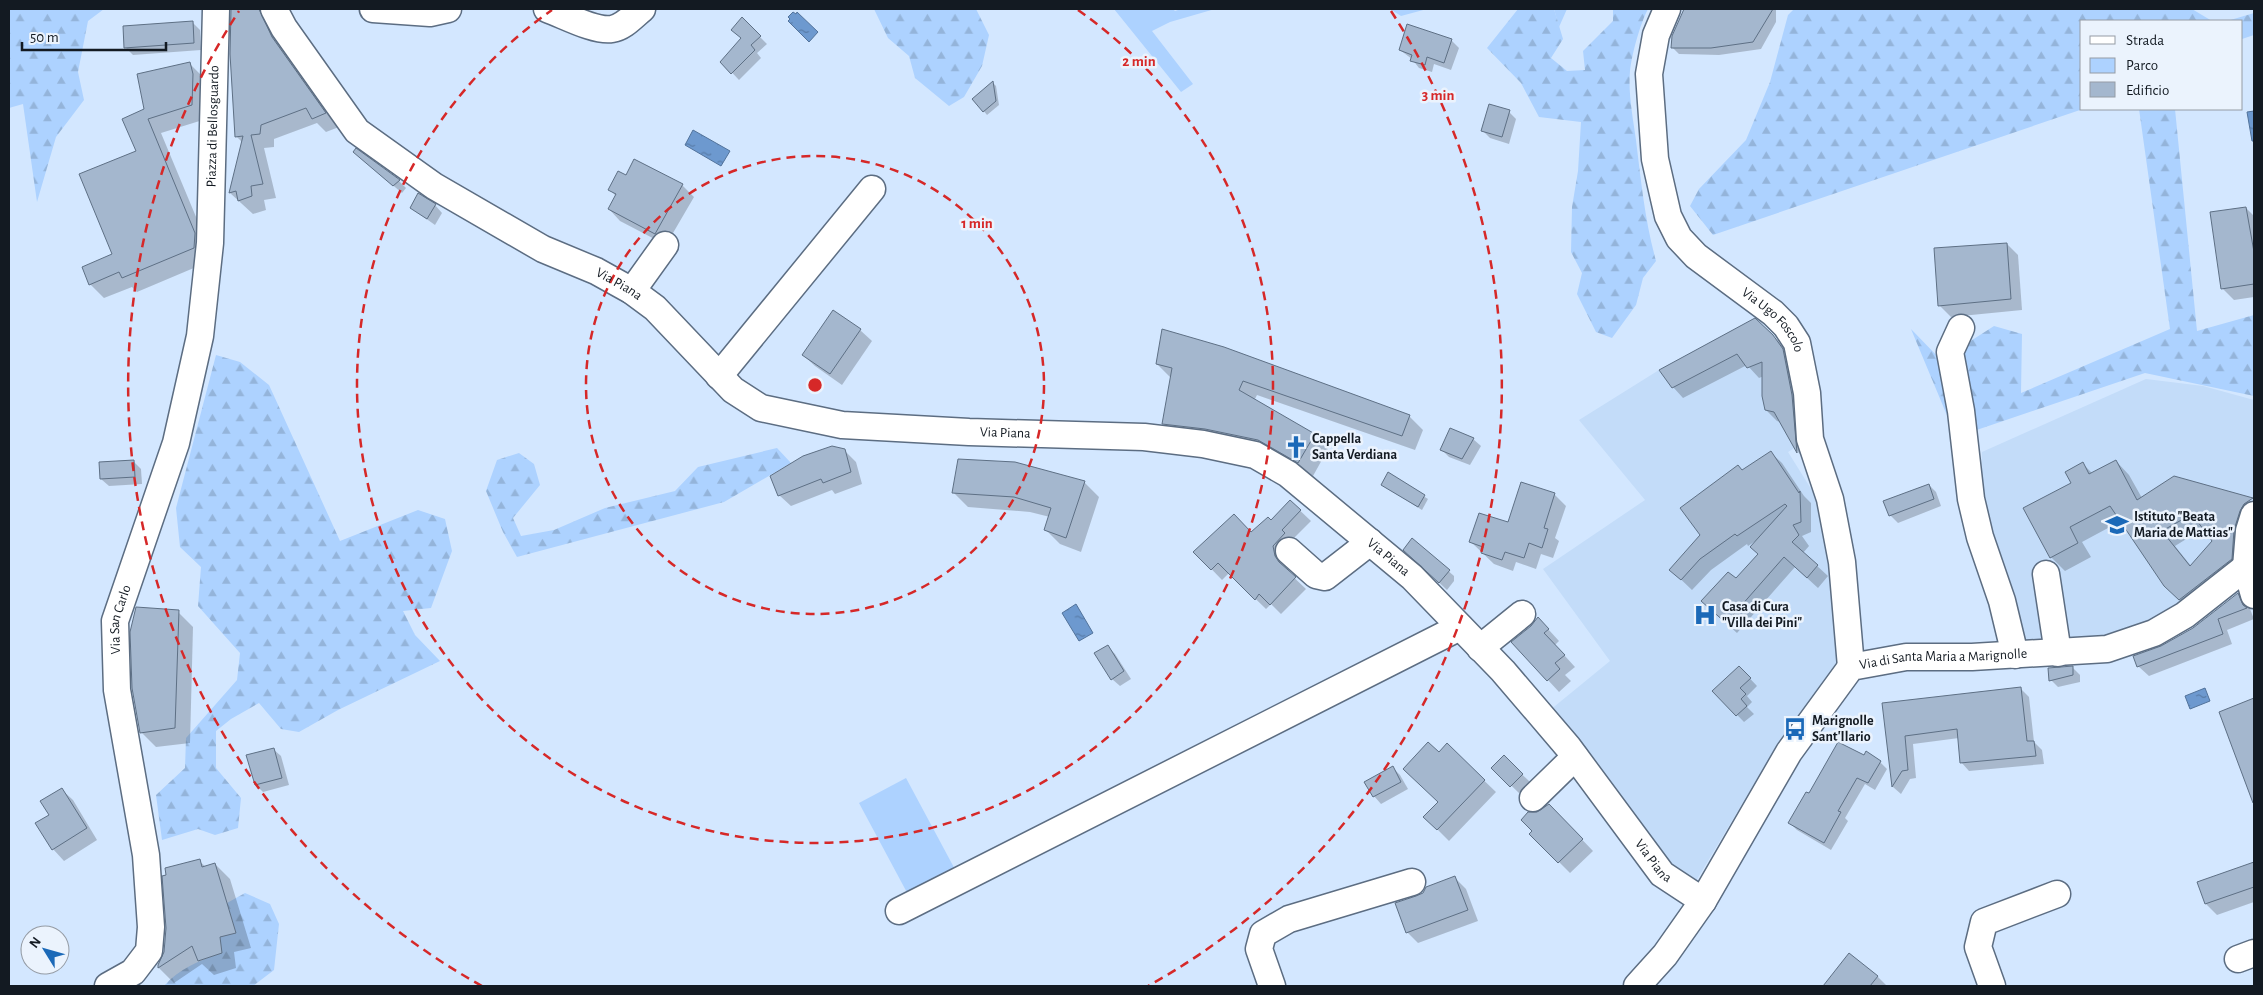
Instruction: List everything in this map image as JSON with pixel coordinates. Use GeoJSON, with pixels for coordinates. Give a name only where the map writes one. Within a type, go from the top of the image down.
{"type":"FeatureCollection","features":[{"type":"Feature","properties":{"kind":"street","name":"Piazza di Bellosguardo"},"geometry":{"type":"LineString","coordinates":[[210,243],[216,9]]}},
{"type":"Feature","properties":{"kind":"street","name":"Via Piana"},"geometry":{"type":"LineString","coordinates":[[274,9],[284,28],[357,131],[443,191],[543,249],[596,272],[632,291],[655,308],[733,390],[761,408],[842,424],[969,432],[1144,437],[1203,444],[1256,455],[1288,474],[1412,577],[1503,671],[1575,757],[1662,874],[1703,901]]}},
{"type":"Feature","properties":{"kind":"street"},"geometry":{"type":"LineString","coordinates":[[373,9],[430,13],[448,9]]}},
{"type":"Feature","properties":{"kind":"street"},"geometry":{"type":"LineString","coordinates":[[547,9],[595,27],[612,29],[630,20],[642,9]]}},
{"type":"Feature","properties":{"kind":"street","name":"Via Ugo Foscolo"},"geometry":{"type":"LineString","coordinates":[[1667,9],[1656,35],[1649,74],[1655,159],[1668,216],[1679,238],[1696,256],[1773,313],[1786,326],[1797,343],[1802,360],[1807,393],[1810,439],[1830,499],[1842,562],[1851,667]]}},
{"type":"Feature","properties":{"kind":"street"},"geometry":{"type":"LineString","coordinates":[[719,376],[872,189]]}},
{"type":"Feature","properties":{"kind":"street","name":"Via San Carlo"},"geometry":{"type":"LineString","coordinates":[[108,986],[133,972],[149,951],[151,926],[146,855],[117,690],[115,621],[176,443],[200,336],[210,243]]}},
{"type":"Feature","properties":{"kind":"street"},"geometry":{"type":"LineString","coordinates":[[632,291],[665,245]]}},
{"type":"Feature","properties":{"kind":"street"},"geometry":{"type":"LineString","coordinates":[[1961,328],[1950,352],[1961,411],[1971,499],[1980,537],[2002,601],[2015,655]]}},
{"type":"Feature","properties":{"kind":"street"},"geometry":{"type":"LineString","coordinates":[[2254,515],[2249,531],[2246,567],[2254,595]]}},
{"type":"Feature","properties":{"kind":"street"},"geometry":{"type":"LineString","coordinates":[[1289,550],[1316,575],[1325,577],[1370,542]]}},
{"type":"Feature","properties":{"kind":"street","name":"Via di Santa Maria a Marignolle"},"geometry":{"type":"LineString","coordinates":[[1637,986],[1665,955],[1703,901],[1789,752],[1851,667],[1906,657],[2015,655],[2106,649],[2154,633],[2185,615],[2246,567]]}},
{"type":"Feature","properties":{"kind":"street"},"geometry":{"type":"LineString","coordinates":[[2046,574],[2058,653]]}},
{"type":"Feature","properties":{"kind":"street"},"geometry":{"type":"LineString","coordinates":[[1480,648],[1522,614]]}},
{"type":"Feature","properties":{"kind":"street"},"geometry":{"type":"LineString","coordinates":[[899,911],[1460,627]]}},
{"type":"Feature","properties":{"kind":"street"},"geometry":{"type":"LineString","coordinates":[[1533,798],[1575,757]]}},
{"type":"Feature","properties":{"kind":"street"},"geometry":{"type":"LineString","coordinates":[[1272,986],[1259,949],[1263,934],[1289,919],[1412,882]]}},
{"type":"Feature","properties":{"kind":"street"},"geometry":{"type":"LineString","coordinates":[[1992,986],[1978,947],[1984,922],[2057,894]]}},
{"type":"Feature","properties":{"kind":"shaded area","name":"Casa di Cura \"Villa dei Pini\""},"geometry":{"type":"Polygon","coordinates":[[[1757,317],[1791,356],[1799,445],[1788,452],[1813,492],[1831,565],[1838,671],[1764,767],[1696,881],[1673,871],[1544,715],[1610,661],[1543,569],[1645,500],[1579,420],[1659,370],[1757,317]]]}},
{"type":"Feature","properties":{"kind":"shaded area","name":"Istituto \"Beata Maria de Mattias\""},"geometry":{"type":"Polygon","coordinates":[[[2146,379],[2203,386],[2254,400],[2254,495],[2244,545],[2188,608],[2106,644],[2021,641],[1980,504],[1982,452],[2146,379]]]}},
{"type":"Feature","properties":{"kind":"green space"},"geometry":{"type":"Polygon","coordinates":[[[9,9],[104,9],[88,21],[78,72],[84,100],[56,137],[37,202],[23,104],[9,108],[9,9]]]}},
{"type":"Feature","properties":{"kind":"green space"},"geometry":{"type":"Polygon","coordinates":[[[874,9],[976,9],[989,35],[982,66],[964,97],[949,106],[915,78],[909,56],[888,38],[874,9]]]}},
{"type":"Feature","properties":{"kind":"green space"},"geometry":{"type":"Polygon","coordinates":[[[1114,9],[1173,9],[1175,11],[1181,9],[1215,9],[1170,22],[1152,31],[1193,84],[1181,92],[1114,9]]]}},
{"type":"Feature","properties":{"kind":"green space"},"geometry":{"type":"Polygon","coordinates":[[[1390,9],[1427,9],[1401,16],[1390,9]]]}},
{"type":"Feature","properties":{"kind":"green space"},"geometry":{"type":"Polygon","coordinates":[[[1518,9],[1554,9],[1563,39],[1551,58],[1567,71],[1585,70],[1583,51],[1613,21],[1613,9],[1648,9],[1634,48],[1630,71],[1630,88],[1644,201],[1656,261],[1643,278],[1636,305],[1612,338],[1596,332],[1577,294],[1582,273],[1571,252],[1572,207],[1578,171],[1581,122],[1539,117],[1521,83],[1487,48],[1518,9]]]}},
{"type":"Feature","properties":{"kind":"green space"},"geometry":{"type":"Polygon","coordinates":[[[1554,9],[1567,9],[1559,27],[1554,9]]]}},
{"type":"Feature","properties":{"kind":"green space"},"geometry":{"type":"Polygon","coordinates":[[[1794,9],[2192,9],[2210,20],[2080,20],[2080,110],[1713,235],[1690,206],[1699,189],[1746,140],[1770,82],[1788,15],[1794,9]]]}},
{"type":"Feature","properties":{"kind":"green space"},"geometry":{"type":"Polygon","coordinates":[[[2254,13],[2254,35],[2243,39],[2243,20],[2230,20],[2254,13]]]}},
{"type":"Feature","properties":{"kind":"green space"},"geometry":{"type":"Polygon","coordinates":[[[2139,110],[2175,110],[2197,331],[2254,315],[2254,396],[2145,373],[1956,437],[1911,329],[1941,360],[1994,326],[2022,334],[2021,393],[2170,329],[2139,110]]]}},
{"type":"Feature","properties":{"kind":"green space"},"geometry":{"type":"Polygon","coordinates":[[[216,355],[240,362],[269,385],[340,541],[418,510],[445,519],[452,551],[431,608],[403,611],[415,635],[440,661],[338,710],[299,732],[281,729],[259,703],[231,719],[216,731],[216,768],[241,798],[238,828],[215,835],[198,829],[162,840],[156,795],[185,768],[186,738],[237,680],[240,653],[198,606],[201,567],[180,547],[176,508],[216,355]]]}},
{"type":"Feature","properties":{"kind":"green space"},"geometry":{"type":"Polygon","coordinates":[[[777,448],[791,463],[724,502],[517,557],[503,532],[486,491],[497,460],[519,453],[534,464],[540,485],[513,518],[521,536],[554,530],[605,508],[675,491],[698,467],[777,448]]]}},
{"type":"Feature","properties":{"kind":"green space"},"geometry":{"type":"Polygon","coordinates":[[[906,778],[958,875],[911,900],[859,803],[906,778]]]}},
{"type":"Feature","properties":{"kind":"green space"},"geometry":{"type":"Polygon","coordinates":[[[245,893],[270,904],[279,924],[274,970],[253,986],[164,986],[183,970],[221,953],[220,937],[236,933],[227,903],[245,893]]]}},
{"type":"Feature","properties":{"kind":"water"},"geometry":{"type":"Polygon","coordinates":[[[793,12],[796,14],[797,12],[818,32],[809,42],[788,21],[790,19],[788,17],[793,12]]]}},
{"type":"Feature","properties":{"kind":"water"},"geometry":{"type":"Polygon","coordinates":[[[2254,111],[2254,141],[2252,141],[2247,112],[2254,111]]]}},
{"type":"Feature","properties":{"kind":"water"},"geometry":{"type":"Polygon","coordinates":[[[693,130],[730,151],[721,166],[685,145],[693,130]]]}},
{"type":"Feature","properties":{"kind":"water"},"geometry":{"type":"Polygon","coordinates":[[[1076,604],[1093,633],[1079,641],[1062,613],[1076,604]]]}},
{"type":"Feature","properties":{"kind":"water"},"geometry":{"type":"Polygon","coordinates":[[[2205,688],[2210,701],[2190,709],[2185,696],[2205,688]]]}},
{"type":"Feature","properties":{"kind":"building"},"geometry":{"type":"Polygon","coordinates":[[[231,9],[259,9],[272,37],[326,113],[312,119],[306,108],[261,125],[260,134],[251,135],[263,184],[251,186],[252,196],[238,201],[236,191],[229,193],[243,136],[235,137],[230,54],[231,9]]]}},
{"type":"Feature","properties":{"kind":"building"},"geometry":{"type":"Polygon","coordinates":[[[1684,9],[1773,9],[1753,42],[1711,48],[1671,48],[1672,36],[1684,9]]]}},
{"type":"Feature","properties":{"kind":"building"},"geometry":{"type":"Polygon","coordinates":[[[742,17],[761,36],[751,45],[755,50],[731,74],[720,62],[741,38],[731,30],[742,17]]]}},
{"type":"Feature","properties":{"kind":"building"},"geometry":{"type":"Polygon","coordinates":[[[193,21],[194,43],[124,48],[123,26],[193,21]]]}},
{"type":"Feature","properties":{"kind":"building"},"geometry":{"type":"Polygon","coordinates":[[[1407,24],[1452,39],[1444,63],[1427,57],[1425,65],[1410,61],[1412,55],[1399,50],[1407,24]]]}},
{"type":"Feature","properties":{"kind":"building"},"geometry":{"type":"Polygon","coordinates":[[[190,62],[193,74],[192,105],[148,119],[195,233],[194,248],[122,278],[119,272],[89,285],[82,267],[112,254],[79,174],[136,151],[122,119],[144,109],[137,74],[190,62]]]}},
{"type":"Feature","properties":{"kind":"building"},"geometry":{"type":"Polygon","coordinates":[[[993,81],[996,101],[983,112],[972,99],[993,81]]]}},
{"type":"Feature","properties":{"kind":"building"},"geometry":{"type":"Polygon","coordinates":[[[1489,104],[1510,110],[1502,137],[1481,131],[1489,104]]]}},
{"type":"Feature","properties":{"kind":"building"},"geometry":{"type":"Polygon","coordinates":[[[356,148],[400,180],[393,186],[353,152],[356,148]]]}},
{"type":"Feature","properties":{"kind":"building"},"geometry":{"type":"Polygon","coordinates":[[[634,159],[683,184],[655,234],[608,209],[616,194],[608,190],[618,171],[626,175],[634,159]]]}},
{"type":"Feature","properties":{"kind":"building"},"geometry":{"type":"Polygon","coordinates":[[[418,193],[436,204],[427,219],[410,208],[418,193]]]}},
{"type":"Feature","properties":{"kind":"building"},"geometry":{"type":"Polygon","coordinates":[[[2246,207],[2254,252],[2254,284],[2221,289],[2210,212],[2246,207]]]}},
{"type":"Feature","properties":{"kind":"building"},"geometry":{"type":"Polygon","coordinates":[[[2007,243],[2011,299],[1938,306],[1934,248],[2007,243]]]}},
{"type":"Feature","properties":{"kind":"building"},"geometry":{"type":"Polygon","coordinates":[[[833,310],[861,329],[830,374],[802,355],[833,310]]]}},
{"type":"Feature","properties":{"kind":"building"},"geometry":{"type":"Polygon","coordinates":[[[1755,318],[1773,335],[1783,349],[1792,395],[1797,453],[1774,412],[1765,410],[1762,396],[1762,362],[1747,368],[1737,354],[1672,388],[1659,370],[1755,318]]]}},
{"type":"Feature","properties":{"kind":"building"},"geometry":{"type":"Polygon","coordinates":[[[1162,329],[1224,347],[1410,415],[1402,436],[1243,381],[1239,390],[1315,434],[1298,463],[1258,440],[1205,429],[1162,424],[1172,368],[1156,364],[1162,329]]]}},
{"type":"Feature","properties":{"kind":"building"},"geometry":{"type":"Polygon","coordinates":[[[1450,428],[1474,438],[1462,459],[1440,450],[1450,428]]]}},
{"type":"Feature","properties":{"kind":"building"},"geometry":{"type":"Polygon","coordinates":[[[832,446],[845,449],[851,472],[823,483],[821,479],[778,496],[770,476],[803,456],[832,446]]]}},
{"type":"Feature","properties":{"kind":"building"},"geometry":{"type":"Polygon","coordinates":[[[1771,451],[1799,493],[1800,491],[1801,522],[1793,525],[1799,535],[1792,542],[1818,565],[1807,578],[1784,557],[1726,623],[1701,601],[1728,572],[1736,578],[1758,554],[1750,547],[1787,506],[1785,504],[1737,536],[1735,534],[1700,559],[1681,580],[1669,570],[1700,535],[1680,508],[1738,465],[1742,470],[1771,451]]]}},
{"type":"Feature","properties":{"kind":"building"},"geometry":{"type":"Polygon","coordinates":[[[958,459],[1015,462],[1085,481],[1066,538],[1044,530],[1051,508],[1014,497],[952,493],[958,459]]]}},
{"type":"Feature","properties":{"kind":"building"},"geometry":{"type":"Polygon","coordinates":[[[134,460],[135,477],[100,479],[99,462],[134,460]]]}},
{"type":"Feature","properties":{"kind":"building"},"geometry":{"type":"Polygon","coordinates":[[[2116,460],[2137,500],[2174,476],[2253,498],[2244,504],[2240,511],[2234,530],[2232,559],[2179,600],[2164,586],[2110,506],[2070,527],[2078,543],[2050,558],[2023,508],[2071,483],[2065,472],[2083,462],[2089,474],[2116,460]],[[2192,514],[2162,531],[2190,566],[2212,541],[2192,514]]]}},
{"type":"Feature","properties":{"kind":"building"},"geometry":{"type":"Polygon","coordinates":[[[1388,472],[1425,495],[1418,507],[1381,485],[1388,472]]]}},
{"type":"Feature","properties":{"kind":"building"},"geometry":{"type":"Polygon","coordinates":[[[1521,482],[1555,493],[1544,528],[1548,529],[1542,548],[1529,543],[1524,558],[1505,552],[1502,560],[1481,553],[1483,547],[1469,542],[1479,513],[1508,522],[1521,482]]]}},
{"type":"Feature","properties":{"kind":"building"},"geometry":{"type":"Polygon","coordinates":[[[1929,484],[1934,499],[1889,516],[1883,501],[1929,484]]]}},
{"type":"Feature","properties":{"kind":"building"},"geometry":{"type":"Polygon","coordinates":[[[1290,500],[1301,510],[1282,530],[1285,533],[1273,546],[1275,556],[1279,562],[1296,577],[1270,605],[1259,594],[1255,600],[1218,563],[1211,570],[1193,552],[1234,514],[1251,532],[1268,517],[1271,520],[1290,500]]]}},
{"type":"Feature","properties":{"kind":"building"},"geometry":{"type":"Polygon","coordinates":[[[1412,538],[1450,570],[1439,583],[1403,550],[1412,538]]]}},
{"type":"Feature","properties":{"kind":"building"},"geometry":{"type":"Polygon","coordinates":[[[2238,593],[2243,605],[2247,608],[2218,619],[2223,634],[2137,667],[2133,656],[2161,646],[2193,628],[2238,593]]]}},
{"type":"Feature","properties":{"kind":"building"},"geometry":{"type":"Polygon","coordinates":[[[136,607],[179,610],[175,728],[140,733],[132,688],[130,632],[136,607]]]}},
{"type":"Feature","properties":{"kind":"building"},"geometry":{"type":"Polygon","coordinates":[[[1538,617],[1549,629],[1544,633],[1565,655],[1555,663],[1560,669],[1547,681],[1511,642],[1531,626],[1538,617]]]}},
{"type":"Feature","properties":{"kind":"building"},"geometry":{"type":"Polygon","coordinates":[[[1108,645],[1124,671],[1111,680],[1094,653],[1108,645]]]}},
{"type":"Feature","properties":{"kind":"building"},"geometry":{"type":"Polygon","coordinates":[[[1739,666],[1751,678],[1740,688],[1746,694],[1741,699],[1747,706],[1736,716],[1712,691],[1739,666]]]}},
{"type":"Feature","properties":{"kind":"building"},"geometry":{"type":"Polygon","coordinates":[[[2073,666],[2073,675],[2049,681],[2048,668],[2073,666]]]}},
{"type":"Feature","properties":{"kind":"building"},"geometry":{"type":"Polygon","coordinates":[[[2021,687],[2027,741],[2034,741],[2036,756],[1960,763],[1957,729],[1905,736],[1908,770],[1902,771],[1892,787],[1882,703],[2021,687]]]}},
{"type":"Feature","properties":{"kind":"building"},"geometry":{"type":"Polygon","coordinates":[[[2254,698],[2254,803],[2253,803],[2219,712],[2254,698]]]}},
{"type":"Feature","properties":{"kind":"building"},"geometry":{"type":"Polygon","coordinates":[[[1428,742],[1439,752],[1447,743],[1485,780],[1437,830],[1423,817],[1438,802],[1403,769],[1428,742]]]}},
{"type":"Feature","properties":{"kind":"building"},"geometry":{"type":"Polygon","coordinates":[[[1838,742],[1864,755],[1866,751],[1881,761],[1868,783],[1857,778],[1838,811],[1841,812],[1824,843],[1788,823],[1806,792],[1809,793],[1838,742]]]}},
{"type":"Feature","properties":{"kind":"building"},"geometry":{"type":"Polygon","coordinates":[[[274,748],[282,778],[255,785],[246,755],[274,748]]]}},
{"type":"Feature","properties":{"kind":"building"},"geometry":{"type":"Polygon","coordinates":[[[1504,755],[1523,774],[1510,787],[1491,768],[1504,755]]]}},
{"type":"Feature","properties":{"kind":"building"},"geometry":{"type":"Polygon","coordinates":[[[1393,766],[1401,782],[1373,797],[1364,782],[1393,766]]]}},
{"type":"Feature","properties":{"kind":"building"},"geometry":{"type":"Polygon","coordinates":[[[62,788],[87,828],[52,850],[35,823],[49,815],[40,801],[62,788]]]}},
{"type":"Feature","properties":{"kind":"building"},"geometry":{"type":"Polygon","coordinates":[[[1549,804],[1583,839],[1558,863],[1529,834],[1532,831],[1521,820],[1528,812],[1537,812],[1549,804]]]}},
{"type":"Feature","properties":{"kind":"building"},"geometry":{"type":"Polygon","coordinates":[[[200,859],[202,867],[215,863],[236,933],[220,937],[222,953],[198,961],[192,946],[158,968],[164,952],[166,928],[162,876],[166,875],[165,868],[200,859]]]}},
{"type":"Feature","properties":{"kind":"building"},"geometry":{"type":"Polygon","coordinates":[[[2254,862],[2254,887],[2205,904],[2197,882],[2254,862]]]}},
{"type":"Feature","properties":{"kind":"building"},"geometry":{"type":"Polygon","coordinates":[[[1455,876],[1468,910],[1406,933],[1395,903],[1423,893],[1426,887],[1455,876]]]}},
{"type":"Feature","properties":{"kind":"building"},"geometry":{"type":"Polygon","coordinates":[[[1849,953],[1878,976],[1870,986],[1823,986],[1849,953]]]}},
{"type":"Feature","properties":{"kind":"place","name":"Cappella Santa Verdiana"},"geometry":{"type":"Point","coordinates":[1296,447]}},
{"type":"Feature","properties":{"kind":"place","name":"Istituto \"Beata Maria de Mattias\""},"geometry":{"type":"Point","coordinates":[2117,525]}},
{"type":"Feature","properties":{"kind":"place","name":"Casa di Cura \"Villa dei Pini\""},"geometry":{"type":"Point","coordinates":[1705,615]}},
{"type":"Feature","properties":{"kind":"place","name":"Marignolle Sant'Ilario"},"geometry":{"type":"Point","coordinates":[1795,729]}}]}
